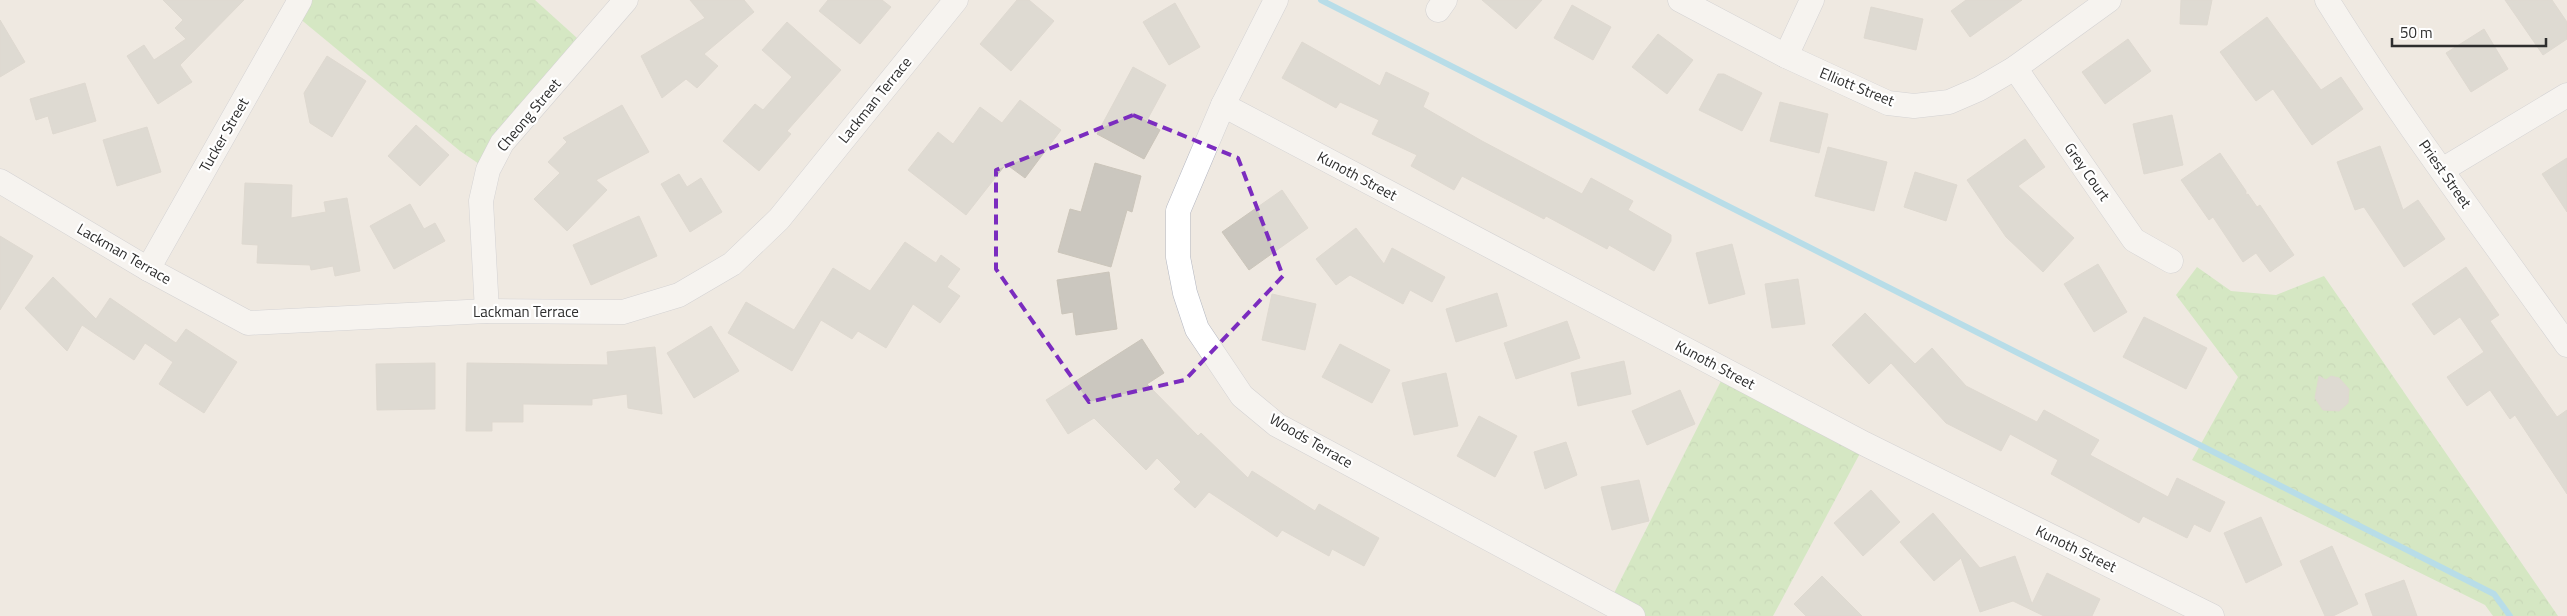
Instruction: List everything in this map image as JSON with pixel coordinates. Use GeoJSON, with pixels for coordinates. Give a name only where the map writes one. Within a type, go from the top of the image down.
{"type":"FeatureCollection","features":[{"type":"Feature","properties":{"kind":"street","name":"Tucker Street"},"geometry":{"type":"LineString","coordinates":[[148,269],[300,0]]}},
{"type":"Feature","properties":{"kind":"street","name":"Cheong Street"},"geometry":{"type":"LineString","coordinates":[[486,310],[481,200],[488,170],[502,143],[626,0]]}},
{"type":"Feature","properties":{"kind":"street","name":"Lackman Terrace"},"geometry":{"type":"LineString","coordinates":[[0,181],[148,269],[248,323],[486,310],[623,312],[679,295],[732,264],[779,219],[956,0]]}},
{"type":"Feature","properties":{"kind":"street","name":"Woods Terrace"},"geometry":{"type":"LineString","coordinates":[[1276,0],[1223,105],[1178,211],[1178,257],[1184,293],[1197,329],[1242,396],[1276,425],[1633,616]]}},
{"type":"Feature","properties":{"kind":"street","name":"Elliott Street"},"geometry":{"type":"LineString","coordinates":[[1680,0],[1786,56],[1888,103],[1914,106],[1949,102],[1979,90],[2015,68],[2109,0]]}},
{"type":"Feature","properties":{"kind":"street"},"geometry":{"type":"LineString","coordinates":[[1786,56],[1812,0]]}},
{"type":"Feature","properties":{"kind":"street","name":"Priest Street"},"geometry":{"type":"LineString","coordinates":[[2327,0],[2351,39],[2442,170],[2567,345]]}},
{"type":"Feature","properties":{"kind":"street","name":"Grey Court"},"geometry":{"type":"LineString","coordinates":[[2015,68],[2134,240],[2171,262]]}},
{"type":"Feature","properties":{"kind":"street"},"geometry":{"type":"LineString","coordinates":[[2442,170],[2567,95]]}},
{"type":"Feature","properties":{"kind":"street","name":"Kunoth Street"},"geometry":{"type":"LineString","coordinates":[[1223,105],[1865,444],[2212,616]]}},
{"type":"Feature","properties":{"kind":"highlighted area"},"geometry":{"type":"Polygon","coordinates":[[[1133,115],[1238,158],[1283,276],[1185,380],[1089,402],[996,269],[996,170],[1133,115]]]}},
{"type":"Feature","properties":{"kind":"green space"},"geometry":{"type":"Polygon","coordinates":[[[300,0],[535,0],[587,47],[488,170],[460,151],[293,13],[300,0]]]}},
{"type":"Feature","properties":{"kind":"green space"},"geometry":{"type":"Polygon","coordinates":[[[2197,267],[2231,291],[2276,295],[2324,276],[2558,616],[2493,616],[2485,605],[2192,460],[2238,377],[2176,295],[2197,267]]]}},
{"type":"Feature","properties":{"kind":"green space"},"geometry":{"type":"Polygon","coordinates":[[[1726,371],[1865,444],[1773,616],[1633,616],[1609,603],[1726,371]]]}},
{"type":"Feature","properties":{"kind":"building"},"geometry":{"type":"Polygon","coordinates":[[[163,0],[244,0],[180,65],[192,82],[158,104],[127,56],[144,45],[154,60],[186,39],[175,28],[183,20],[163,0]]]}},
{"type":"Feature","properties":{"kind":"building"},"geometry":{"type":"Polygon","coordinates":[[[690,0],[744,0],[754,12],[704,54],[718,66],[697,88],[686,79],[662,98],[641,56],[705,18],[690,0]]]}},
{"type":"Feature","properties":{"kind":"building"},"geometry":{"type":"Polygon","coordinates":[[[828,0],[882,0],[891,7],[860,44],[819,11],[828,0]]]}},
{"type":"Feature","properties":{"kind":"building"},"geometry":{"type":"Polygon","coordinates":[[[1017,0],[1029,0],[1054,21],[1011,71],[980,44],[1017,0]]]}},
{"type":"Feature","properties":{"kind":"building"},"geometry":{"type":"Polygon","coordinates":[[[1482,0],[1542,0],[1516,29],[1482,0]]]}},
{"type":"Feature","properties":{"kind":"building"},"geometry":{"type":"Polygon","coordinates":[[[1966,0],[2022,0],[1970,37],[1951,11],[1966,0]]]}},
{"type":"Feature","properties":{"kind":"building"},"geometry":{"type":"Polygon","coordinates":[[[2181,0],[2212,0],[2207,25],[2180,24],[2181,0]]]}},
{"type":"Feature","properties":{"kind":"building"},"geometry":{"type":"Polygon","coordinates":[[[2505,0],[2552,0],[2567,22],[2567,39],[2543,55],[2505,0]]]}},
{"type":"Feature","properties":{"kind":"building"},"geometry":{"type":"Polygon","coordinates":[[[1175,3],[1200,47],[1169,65],[1143,22],[1175,3]]]}},
{"type":"Feature","properties":{"kind":"building"},"geometry":{"type":"Polygon","coordinates":[[[1572,5],[1611,27],[1593,60],[1554,38],[1572,5]]]}},
{"type":"Feature","properties":{"kind":"building"},"geometry":{"type":"Polygon","coordinates":[[[1871,7],[1923,19],[1916,50],[1864,38],[1871,7]]]}},
{"type":"Feature","properties":{"kind":"building"},"geometry":{"type":"Polygon","coordinates":[[[2267,17],[2321,90],[2341,77],[2363,109],[2312,145],[2273,89],[2256,101],[2220,52],[2267,17]]]}},
{"type":"Feature","properties":{"kind":"building"},"geometry":{"type":"Polygon","coordinates":[[[0,20],[25,62],[0,77],[0,20]]]}},
{"type":"Feature","properties":{"kind":"building"},"geometry":{"type":"Polygon","coordinates":[[[787,22],[841,70],[787,131],[791,134],[759,171],[723,141],[755,104],[763,110],[792,77],[762,50],[787,22]]]}},
{"type":"Feature","properties":{"kind":"building"},"geometry":{"type":"Polygon","coordinates":[[[2484,29],[2508,69],[2471,92],[2446,53],[2484,29]]]}},
{"type":"Feature","properties":{"kind":"building"},"geometry":{"type":"Polygon","coordinates":[[[1658,34],[1693,60],[1667,94],[1632,67],[1658,34]]]}},
{"type":"Feature","properties":{"kind":"building"},"geometry":{"type":"Polygon","coordinates":[[[2128,39],[2151,71],[2105,104],[2082,72],[2128,39]]]}},
{"type":"Feature","properties":{"kind":"building"},"geometry":{"type":"Polygon","coordinates":[[[1302,42],[1380,86],[1386,72],[1429,93],[1423,107],[1482,141],[1582,194],[1591,178],[1633,201],[1628,210],[1671,235],[1671,241],[1654,271],[1609,245],[1607,249],[1546,216],[1544,219],[1462,176],[1454,190],[1411,166],[1417,155],[1372,134],[1379,120],[1340,102],[1336,108],[1282,78],[1302,42]]]}},
{"type":"Feature","properties":{"kind":"building"},"geometry":{"type":"Polygon","coordinates":[[[327,56],[366,81],[332,137],[310,123],[304,93],[327,56]]]}},
{"type":"Feature","properties":{"kind":"building"},"geometry":{"type":"Polygon","coordinates":[[[1133,67],[1166,85],[1146,122],[1160,130],[1144,159],[1097,134],[1133,67]]]}},
{"type":"Feature","properties":{"kind":"building"},"geometry":{"type":"Polygon","coordinates":[[[1718,74],[1724,74],[1762,93],[1742,131],[1699,110],[1718,74]]]}},
{"type":"Feature","properties":{"kind":"building"},"geometry":{"type":"Polygon","coordinates":[[[85,83],[96,121],[53,134],[48,116],[36,120],[30,99],[85,83]]]}},
{"type":"Feature","properties":{"kind":"building"},"geometry":{"type":"Polygon","coordinates":[[[1020,100],[1061,130],[1025,178],[1006,164],[966,215],[908,170],[938,132],[953,144],[980,107],[1002,123],[1020,100]]]}},
{"type":"Feature","properties":{"kind":"building"},"geometry":{"type":"Polygon","coordinates":[[[1780,102],[1828,114],[1819,153],[1770,141],[1780,102]]]}},
{"type":"Feature","properties":{"kind":"building"},"geometry":{"type":"Polygon","coordinates":[[[622,105],[649,152],[596,180],[607,190],[567,231],[534,199],[560,173],[548,162],[567,142],[563,138],[622,105]]]}},
{"type":"Feature","properties":{"kind":"building"},"geometry":{"type":"Polygon","coordinates":[[[2172,115],[2183,165],[2144,174],[2133,124],[2172,115]]]}},
{"type":"Feature","properties":{"kind":"building"},"geometry":{"type":"Polygon","coordinates":[[[416,125],[449,155],[420,186],[388,156],[416,125]]]}},
{"type":"Feature","properties":{"kind":"building"},"geometry":{"type":"Polygon","coordinates":[[[147,127],[161,172],[117,186],[103,140],[147,127]]]}},
{"type":"Feature","properties":{"kind":"building"},"geometry":{"type":"Polygon","coordinates":[[[2025,139],[2045,167],[2018,186],[2074,238],[2043,272],[2006,237],[1967,180],[2025,139]]]}},
{"type":"Feature","properties":{"kind":"building"},"geometry":{"type":"Polygon","coordinates":[[[2380,146],[2403,210],[2418,200],[2445,239],[2404,267],[2364,207],[2355,210],[2337,162],[2380,146]]]}},
{"type":"Feature","properties":{"kind":"building"},"geometry":{"type":"Polygon","coordinates":[[[1828,147],[1887,162],[1874,211],[1815,196],[1828,147]]]}},
{"type":"Feature","properties":{"kind":"building"},"geometry":{"type":"Polygon","coordinates":[[[2220,153],[2246,191],[2246,195],[2248,194],[2257,207],[2260,205],[2294,255],[2270,272],[2256,253],[2243,262],[2213,217],[2209,220],[2181,180],[2220,153]]]}},
{"type":"Feature","properties":{"kind":"building"},"geometry":{"type":"Polygon","coordinates":[[[2567,158],[2567,212],[2542,174],[2567,158]]]}},
{"type":"Feature","properties":{"kind":"building"},"geometry":{"type":"Polygon","coordinates":[[[1095,163],[1141,176],[1132,212],[1127,210],[1111,267],[1058,252],[1070,209],[1081,212],[1095,163]]]}},
{"type":"Feature","properties":{"kind":"building"},"geometry":{"type":"Polygon","coordinates":[[[1915,172],[1957,185],[1946,221],[1904,207],[1915,172]]]}},
{"type":"Feature","properties":{"kind":"building"},"geometry":{"type":"Polygon","coordinates":[[[679,174],[687,187],[701,178],[722,212],[690,232],[661,184],[679,174]]]}},
{"type":"Feature","properties":{"kind":"building"},"geometry":{"type":"Polygon","coordinates":[[[245,183],[292,185],[291,218],[326,212],[324,202],[347,198],[360,271],[335,276],[333,266],[311,270],[310,265],[257,263],[258,245],[242,244],[245,183]]]}},
{"type":"Feature","properties":{"kind":"building"},"geometry":{"type":"Polygon","coordinates":[[[1282,190],[1308,228],[1249,270],[1222,232],[1282,190]]]}},
{"type":"Feature","properties":{"kind":"building"},"geometry":{"type":"Polygon","coordinates":[[[410,204],[424,229],[435,223],[445,241],[394,269],[370,226],[410,204]]]}},
{"type":"Feature","properties":{"kind":"building"},"geometry":{"type":"Polygon","coordinates":[[[639,216],[657,256],[591,285],[573,245],[639,216]]]}},
{"type":"Feature","properties":{"kind":"building"},"geometry":{"type":"Polygon","coordinates":[[[1356,228],[1384,264],[1392,248],[1445,277],[1432,302],[1410,290],[1403,304],[1350,275],[1336,285],[1316,259],[1356,228]]]}},
{"type":"Feature","properties":{"kind":"building"},"geometry":{"type":"Polygon","coordinates":[[[0,236],[33,256],[0,310],[0,236]]]}},
{"type":"Feature","properties":{"kind":"building"},"geometry":{"type":"Polygon","coordinates":[[[905,242],[936,263],[941,255],[960,269],[947,287],[960,296],[940,323],[913,304],[886,348],[858,331],[852,339],[821,320],[792,371],[728,333],[746,302],[794,330],[833,268],[870,291],[905,242]]]}},
{"type":"Feature","properties":{"kind":"building"},"geometry":{"type":"Polygon","coordinates":[[[1732,244],[1745,294],[1709,304],[1696,253],[1732,244]]]}},
{"type":"Feature","properties":{"kind":"building"},"geometry":{"type":"Polygon","coordinates":[[[2098,264],[2127,312],[2094,332],[2064,284],[2098,264]]]}},
{"type":"Feature","properties":{"kind":"building"},"geometry":{"type":"Polygon","coordinates":[[[2466,267],[2499,315],[2490,321],[2557,417],[2567,410],[2567,494],[2515,415],[2510,419],[2490,390],[2467,406],[2447,377],[2484,352],[2460,317],[2434,335],[2412,304],[2466,267]]]}},
{"type":"Feature","properties":{"kind":"building"},"geometry":{"type":"Polygon","coordinates":[[[1109,272],[1117,329],[1076,335],[1073,312],[1062,314],[1057,280],[1109,272]]]}},
{"type":"Feature","properties":{"kind":"building"},"geometry":{"type":"Polygon","coordinates":[[[53,277],[96,319],[110,298],[176,343],[186,329],[237,362],[204,413],[159,384],[173,362],[145,343],[134,360],[82,325],[67,351],[25,308],[53,277]]]}},
{"type":"Feature","properties":{"kind":"building"},"geometry":{"type":"Polygon","coordinates":[[[1798,279],[1805,324],[1772,328],[1765,284],[1798,279]]]}},
{"type":"Feature","properties":{"kind":"building"},"geometry":{"type":"Polygon","coordinates":[[[1497,293],[1507,326],[1456,342],[1446,309],[1497,293]]]}},
{"type":"Feature","properties":{"kind":"building"},"geometry":{"type":"Polygon","coordinates":[[[1272,294],[1316,304],[1305,350],[1262,340],[1272,294]]]}},
{"type":"Feature","properties":{"kind":"building"},"geometry":{"type":"Polygon","coordinates":[[[1865,313],[1915,364],[1932,348],[1966,386],[2037,422],[2044,410],[2099,440],[2090,455],[2168,497],[2177,478],[2225,502],[2210,532],[2194,524],[2187,538],[2143,516],[2139,523],[2051,474],[2058,460],[2010,434],[2001,451],[1946,423],[1891,363],[1869,384],[1832,345],[1865,313]]]}},
{"type":"Feature","properties":{"kind":"building"},"geometry":{"type":"Polygon","coordinates":[[[2144,317],[2207,348],[2186,389],[2123,357],[2144,317]]]}},
{"type":"Feature","properties":{"kind":"building"},"geometry":{"type":"Polygon","coordinates":[[[1567,321],[1580,358],[1516,379],[1504,343],[1567,321]]]}},
{"type":"Feature","properties":{"kind":"building"},"geometry":{"type":"Polygon","coordinates":[[[711,326],[739,371],[694,398],[667,353],[711,326]]]}},
{"type":"Feature","properties":{"kind":"building"},"geometry":{"type":"Polygon","coordinates":[[[1142,339],[1164,373],[1147,384],[1198,436],[1201,433],[1248,478],[1252,471],[1315,511],[1319,504],[1379,538],[1364,566],[1332,549],[1329,556],[1282,530],[1277,537],[1209,492],[1195,508],[1174,489],[1181,482],[1157,458],[1146,470],[1094,418],[1068,434],[1046,400],[1142,339]]]}},
{"type":"Feature","properties":{"kind":"building"},"geometry":{"type":"Polygon","coordinates":[[[1340,344],[1390,370],[1372,403],[1322,377],[1340,344]]]}},
{"type":"Feature","properties":{"kind":"building"},"geometry":{"type":"Polygon","coordinates":[[[655,347],[662,414],[628,408],[627,394],[592,399],[592,405],[523,404],[523,422],[492,422],[492,431],[466,431],[467,363],[608,365],[607,352],[655,347]]]}},
{"type":"Feature","properties":{"kind":"building"},"geometry":{"type":"Polygon","coordinates":[[[1624,361],[1631,394],[1578,406],[1571,373],[1624,361]]]}},
{"type":"Feature","properties":{"kind":"building"},"geometry":{"type":"Polygon","coordinates":[[[435,363],[435,409],[377,410],[376,364],[435,363]]]}},
{"type":"Feature","properties":{"kind":"building"},"geometry":{"type":"Polygon","coordinates":[[[1446,373],[1458,426],[1414,435],[1402,383],[1446,373]]]}},
{"type":"Feature","properties":{"kind":"building"},"geometry":{"type":"Polygon","coordinates":[[[2319,376],[2326,380],[2331,376],[2339,378],[2349,389],[2348,403],[2339,411],[2323,410],[2315,398],[2319,376]]]}},
{"type":"Feature","properties":{"kind":"building"},"geometry":{"type":"Polygon","coordinates":[[[1680,390],[1695,424],[1647,445],[1632,411],[1680,390]]]}},
{"type":"Feature","properties":{"kind":"building"},"geometry":{"type":"Polygon","coordinates":[[[1479,416],[1517,436],[1495,477],[1457,456],[1479,416]]]}},
{"type":"Feature","properties":{"kind":"building"},"geometry":{"type":"Polygon","coordinates":[[[1566,442],[1577,475],[1545,489],[1534,452],[1566,442]]]}},
{"type":"Feature","properties":{"kind":"building"},"geometry":{"type":"Polygon","coordinates":[[[1639,480],[1649,521],[1612,530],[1601,487],[1639,480]]]}},
{"type":"Feature","properties":{"kind":"building"},"geometry":{"type":"Polygon","coordinates":[[[1871,490],[1900,522],[1863,556],[1834,523],[1871,490]]]}},
{"type":"Feature","properties":{"kind":"building"},"geometry":{"type":"Polygon","coordinates":[[[1933,513],[1980,568],[2015,556],[2032,604],[2047,573],[2100,599],[2092,616],[2044,616],[2013,601],[1980,612],[1961,558],[1934,581],[1900,542],[1933,513]]]}},
{"type":"Feature","properties":{"kind":"building"},"geometry":{"type":"Polygon","coordinates":[[[2261,517],[2282,565],[2246,583],[2224,533],[2261,517]]]}},
{"type":"Feature","properties":{"kind":"building"},"geometry":{"type":"Polygon","coordinates":[[[2332,546],[2358,604],[2333,616],[2325,616],[2300,561],[2332,546]]]}},
{"type":"Feature","properties":{"kind":"building"},"geometry":{"type":"Polygon","coordinates":[[[1822,576],[1862,616],[1806,616],[1794,604],[1822,576]]]}},
{"type":"Feature","properties":{"kind":"building"},"geometry":{"type":"Polygon","coordinates":[[[2404,580],[2417,616],[2373,616],[2365,594],[2404,580]]]}},
{"type":"Feature","properties":{"kind":"waterway"},"geometry":{"type":"LineString","coordinates":[[1321,0],[2494,594],[2510,616]]}}]}
